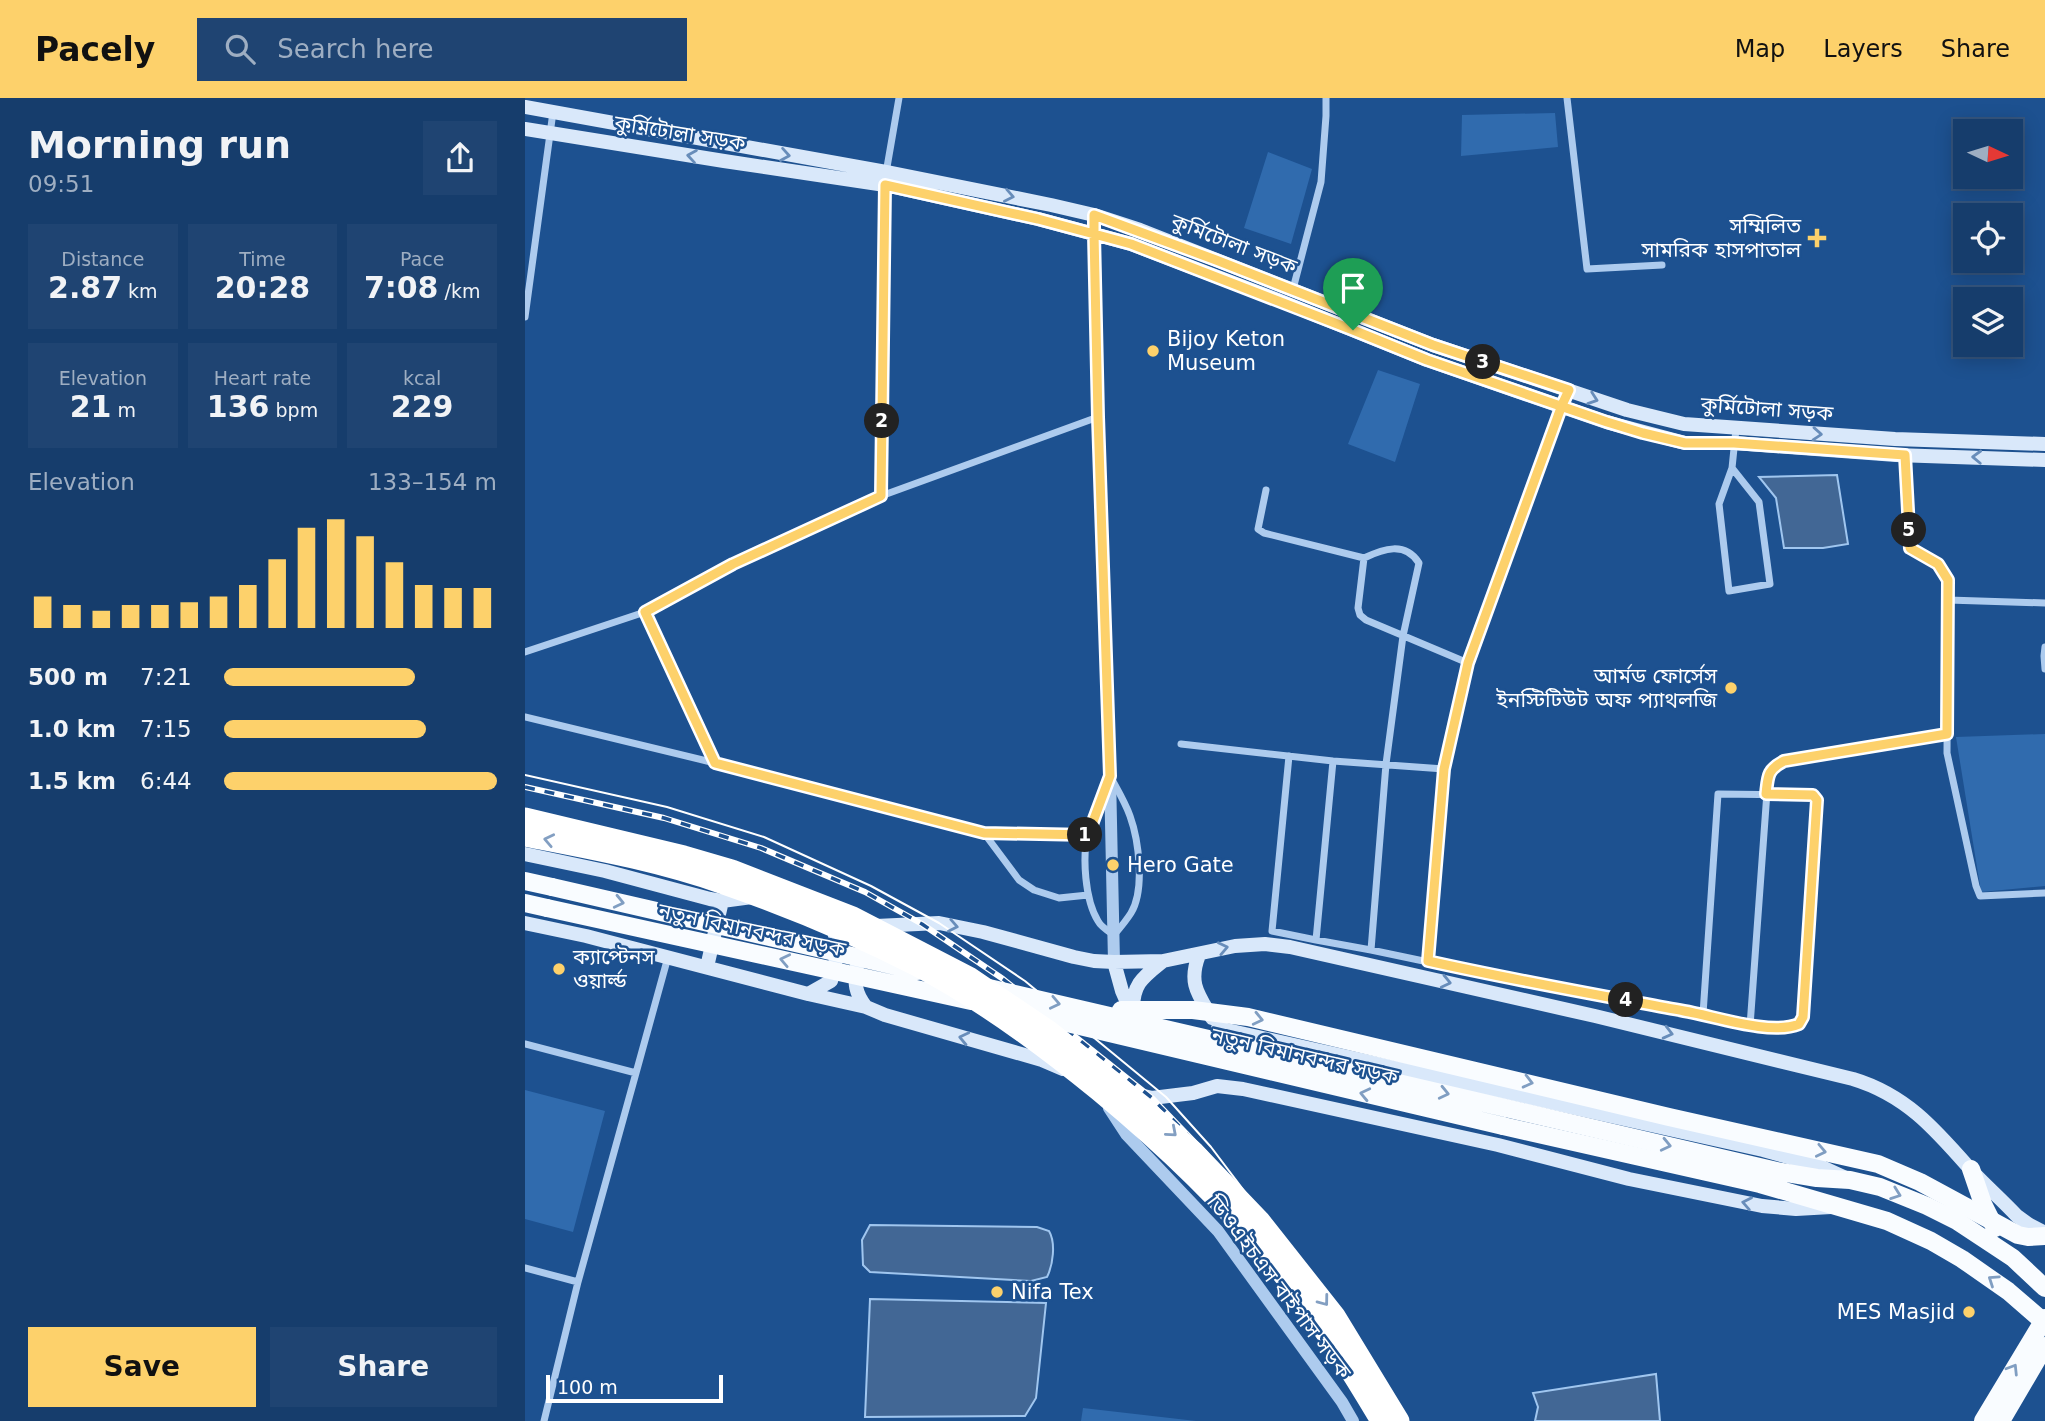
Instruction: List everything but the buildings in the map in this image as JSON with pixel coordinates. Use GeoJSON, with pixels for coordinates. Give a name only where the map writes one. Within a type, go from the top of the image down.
{"type":"FeatureCollection","features":[{"type":"Feature","properties":{"kind":"highway"},"geometry":{"type":"LineString","coordinates":[[525,818],[732,870],[853,917],[969,977],[1049,1031],[1195,1152],[1260,1221],[1335,1316],[1399,1421]]}},
{"type":"Feature","properties":{"kind":"highway"},"geometry":{"type":"LineString","coordinates":[[525,835],[659,864],[725,884],[841,929],[919,967],[999,1016],[1063,1062],[1114,1104],[1208,1189],[1301,1298],[1342,1355],[1381,1421]]}},
{"type":"Feature","properties":{"kind":"highway","name":"নতুন বিমানবন্দর সড়ক"},"geometry":{"type":"LineString","coordinates":[[525,881],[1781,1172],[1850,1180],[1879,1187],[1957,1221],[2013,1258],[2045,1288]]}},
{"type":"Feature","properties":{"kind":"highway","name":"নতুন বিমানবন্দর সড়ক"},"geometry":{"type":"LineString","coordinates":[[525,903],[1008,1009],[1760,1184],[1887,1221],[1931,1241],[2008,1291],[2045,1321]]}},
{"type":"Feature","properties":{"kind":"highway"},"geometry":{"type":"LineString","coordinates":[[1093,1011],[1193,1010],[1248,1017],[1854,1158],[1906,1175],[2018,1235],[2045,1235]]}},
{"type":"Feature","properties":{"kind":"highway"},"geometry":{"type":"LineString","coordinates":[[1971,1170],[1998,1235],[2013,1258]]}},
{"type":"Feature","properties":{"kind":"highway"},"geometry":{"type":"LineString","coordinates":[[1983,1421],[2045,1321]]}},
{"type":"Feature","properties":{"kind":"highway"},"geometry":{"type":"LineString","coordinates":[[2001,1421],[2045,1346]]}},
{"type":"Feature","properties":{"kind":"main road","name":"কুর্মিটোলা সড়ক"},"geometry":{"type":"LineString","coordinates":[[525,107],[886,178],[1094,215],[1140,230],[1433,345],[1627,410],[1735,436],[1905,455],[2045,460]]}},
{"type":"Feature","properties":{"kind":"main road","name":"কুর্মিটোলা সড়ক"},"geometry":{"type":"LineString","coordinates":[[525,129],[886,178],[1131,244],[1427,360],[1643,433],[1685,443],[1735,436],[2045,444]]}},
{"type":"Feature","properties":{"kind":"main road"},"geometry":{"type":"LineString","coordinates":[[525,854],[722,901],[747,896],[765,898],[834,923],[885,926],[939,923],[1094,961],[1163,961],[1235,946],[1265,944],[1290,947],[1595,1016],[1853,1079],[1886,1091],[1903,1103],[1938,1133],[2017,1216],[2045,1235]]}},
{"type":"Feature","properties":{"kind":"main road"},"geometry":{"type":"LineString","coordinates":[[707,967],[722,901]]}},
{"type":"Feature","properties":{"kind":"main road"},"geometry":{"type":"LineString","coordinates":[[807,994],[831,981],[837,960],[834,923]]}},
{"type":"Feature","properties":{"kind":"main road"},"geometry":{"type":"LineString","coordinates":[[526,924],[866,1007],[894,1018],[1042,1060],[1092,1081],[1151,1098],[1192,1093],[1217,1086],[1280,1096],[1498,1145],[1629,1179],[1762,1206],[1796,1209],[1839,1206]]}},
{"type":"Feature","properties":{"kind":"main road"},"geometry":{"type":"LineString","coordinates":[[866,1007],[857,996],[856,969],[865,940],[872,931],[885,926]]}},
{"type":"Feature","properties":{"kind":"main road"},"geometry":{"type":"LineString","coordinates":[[1199,955],[1193,979],[1218,1028],[1220,1066],[1217,1086]]}},
{"type":"Feature","properties":{"kind":"main road"},"geometry":{"type":"LineString","coordinates":[[1134,1017],[1133,1002],[1138,982],[1163,961]]}},
{"type":"Feature","properties":{"kind":"main road"},"geometry":{"type":"LineString","coordinates":[[1114,962],[1122,991],[1141,1032],[1156,1049],[1220,1066]]}},
{"type":"Feature","properties":{"kind":"main road"},"geometry":{"type":"LineString","coordinates":[[1218,1028],[1763,1150],[1820,1166],[1850,1180]]}},
{"type":"Feature","properties":{"kind":"main road"},"geometry":{"type":"LineString","coordinates":[[1280,1096],[1291,1090],[1296,1083],[1300,1056],[1291,1045]]}},
{"type":"Feature","properties":{"kind":"main road"},"geometry":{"type":"LineString","coordinates":[[1326,1107],[1320,1095],[1318,1080],[1321,1064],[1332,1054]]}},
{"type":"Feature","properties":{"kind":"street"},"geometry":{"type":"LineString","coordinates":[[881,496],[886,178],[899,98]]}},
{"type":"Feature","properties":{"kind":"street"},"geometry":{"type":"LineString","coordinates":[[1293,289],[1321,182],[1326,98]]}},
{"type":"Feature","properties":{"kind":"street"},"geometry":{"type":"LineString","coordinates":[[1567,98],[1587,269],[1662,265]]}},
{"type":"Feature","properties":{"kind":"street"},"geometry":{"type":"LineString","coordinates":[[525,317],[553,112]]}},
{"type":"Feature","properties":{"kind":"street"},"geometry":{"type":"LineString","coordinates":[[1094,215],[1114,962]]}},
{"type":"Feature","properties":{"kind":"street"},"geometry":{"type":"LineString","coordinates":[[1428,961],[1444,769],[1468,663],[1569,390]]}},
{"type":"Feature","properties":{"kind":"street"},"geometry":{"type":"LineString","coordinates":[[525,652],[645,612],[733,564],[881,496],[1098,417]]}},
{"type":"Feature","properties":{"kind":"street"},"geometry":{"type":"LineString","coordinates":[[1732,468],[1759,502],[1770,584],[1729,591],[1719,504],[1732,468],[1735,436]]}},
{"type":"Feature","properties":{"kind":"street"},"geometry":{"type":"LineString","coordinates":[[1905,455],[1910,548],[1938,564],[1948,580],[1947,753],[1976,887],[1980,896],[2045,894]]}},
{"type":"Feature","properties":{"kind":"street"},"geometry":{"type":"LineString","coordinates":[[1266,490],[1258,529],[1261,531],[1364,558],[1387,548],[1397,549],[1414,555],[1419,563],[1403,636],[1386,764],[1371,950],[1316,940],[1324,857]]}},
{"type":"Feature","properties":{"kind":"street"},"geometry":{"type":"LineString","coordinates":[[1364,558],[1358,608],[1360,615],[1366,620],[1468,663]]}},
{"type":"Feature","properties":{"kind":"street"},"geometry":{"type":"LineString","coordinates":[[1948,600],[2045,603]]}},
{"type":"Feature","properties":{"kind":"street"},"geometry":{"type":"LineString","coordinates":[[645,612],[715,763]]}},
{"type":"Feature","properties":{"kind":"street"},"geometry":{"type":"LineString","coordinates":[[2045,647],[2045,668]]}},
{"type":"Feature","properties":{"kind":"street"},"geometry":{"type":"LineString","coordinates":[[525,717],[984,833],[1088,835]]}},
{"type":"Feature","properties":{"kind":"street"},"geometry":{"type":"LineString","coordinates":[[1750,1026],[1766,794],[1768,775],[1772,767],[1784,761],[1947,734]]}},
{"type":"Feature","properties":{"kind":"street"},"geometry":{"type":"LineString","coordinates":[[1181,744],[1333,761],[1444,769]]}},
{"type":"Feature","properties":{"kind":"street"},"geometry":{"type":"LineString","coordinates":[[1289,756],[1272,931],[1316,940],[1333,761]]}},
{"type":"Feature","properties":{"kind":"street"},"geometry":{"type":"LineString","coordinates":[[1110,776],[1088,835],[1086,866],[1088,895],[1098,922],[1114,935]]}},
{"type":"Feature","properties":{"kind":"street"},"geometry":{"type":"LineString","coordinates":[[1110,776],[1130,816],[1139,856],[1135,904],[1131,914],[1114,935]]}},
{"type":"Feature","properties":{"kind":"street"},"geometry":{"type":"LineString","coordinates":[[1377,870],[1371,950],[1514,980],[1703,1014],[1750,1026],[1791,1028],[1799,1024],[1803,1017],[1817,800],[1813,795],[1718,794],[1703,1014]]}},
{"type":"Feature","properties":{"kind":"street"},"geometry":{"type":"LineString","coordinates":[[984,833],[1019,880],[1034,890],[1059,898],[1088,895]]}},
{"type":"Feature","properties":{"kind":"street"},"geometry":{"type":"LineString","coordinates":[[544,1421],[578,1282],[667,957]]}},
{"type":"Feature","properties":{"kind":"street"},"geometry":{"type":"LineString","coordinates":[[525,1044],[636,1073]]}},
{"type":"Feature","properties":{"kind":"street","name":"ডিওএইচএস বাইপাস সড়ক"},"geometry":{"type":"LineString","coordinates":[[1092,1081],[1126,1134],[1218,1231],[1353,1421]]}},
{"type":"Feature","properties":{"kind":"street"},"geometry":{"type":"LineString","coordinates":[[525,1268],[578,1282]]}},
{"type":"Feature","properties":{"kind":"shaded area"},"geometry":{"type":"Polygon","coordinates":[[[1555,113],[1558,147],[1461,156],[1462,115],[1555,113]]]}},
{"type":"Feature","properties":{"kind":"shaded area"},"geometry":{"type":"Polygon","coordinates":[[[1268,152],[1312,169],[1291,244],[1244,228],[1268,152]]]}},
{"type":"Feature","properties":{"kind":"shaded area"},"geometry":{"type":"Polygon","coordinates":[[[1378,370],[1420,384],[1395,462],[1348,444],[1378,370]]]}},
{"type":"Feature","properties":{"kind":"shaded area"},"geometry":{"type":"Polygon","coordinates":[[[1837,475],[1848,544],[1823,548],[1784,548],[1776,498],[1759,477],[1837,475]]]}},
{"type":"Feature","properties":{"kind":"shaded area"},"geometry":{"type":"Polygon","coordinates":[[[2045,734],[2045,886],[1981,892],[1956,737],[2045,734]]]}},
{"type":"Feature","properties":{"kind":"shaded area"},"geometry":{"type":"Polygon","coordinates":[[[525,1090],[605,1111],[573,1232],[525,1219],[525,1090]]]}},
{"type":"Feature","properties":{"kind":"shaded area"},"geometry":{"type":"Polygon","coordinates":[[[870,1225],[1037,1227],[1049,1231],[1051,1236],[1051,1266],[1047,1277],[1031,1281],[870,1272],[863,1265],[862,1240],[870,1225]]]}},
{"type":"Feature","properties":{"kind":"shaded area"},"geometry":{"type":"Polygon","coordinates":[[[870,1299],[1046,1303],[1036,1398],[1025,1416],[865,1417],[870,1299]]]}},
{"type":"Feature","properties":{"kind":"shaded area"},"geometry":{"type":"Polygon","coordinates":[[[1656,1374],[1660,1421],[1535,1421],[1538,1407],[1533,1393],[1656,1374]]]}},
{"type":"Feature","properties":{"kind":"shaded area"},"geometry":{"type":"Polygon","coordinates":[[[1083,1408],[1196,1421],[1081,1421],[1083,1408]]]}},
{"type":"Feature","properties":{"kind":"tram line"},"geometry":{"type":"LineString","coordinates":[[525,775],[667,807],[764,837],[871,886],[939,923],[1025,981],[1166,1097],[1211,1147],[1279,1237],[1395,1421]]}},
{"type":"Feature","properties":{"kind":"railway"},"geometry":{"type":"LineString","coordinates":[[525,787],[664,818],[761,848],[865,892],[922,924],[1003,979],[1152,1098],[1204,1152],[1270,1237],[1383,1421]]}},
{"type":"Feature","properties":{"kind":"place","name":"সম্মিলিত সামরিক হাসপাতাল"},"geometry":{"type":"Point","coordinates":[1817,238]}},
{"type":"Feature","properties":{"kind":"place","name":"Bijoy Keton Museum"},"geometry":{"type":"Point","coordinates":[1153,351]}},
{"type":"Feature","properties":{"kind":"place","name":"আর্মড ফোর্সেস ইনস্টিটিউট অফ প্যাথলজি"},"geometry":{"type":"Point","coordinates":[1731,688]}},
{"type":"Feature","properties":{"kind":"place","name":"Hero Gate"},"geometry":{"type":"Point","coordinates":[1113,865]}},
{"type":"Feature","properties":{"kind":"place","name":"ক্যাপ্টেনস ওয়ার্ল্ড"},"geometry":{"type":"Point","coordinates":[559,969]}},
{"type":"Feature","properties":{"kind":"place","name":"Nifa Tex"},"geometry":{"type":"Point","coordinates":[997,1292]}},
{"type":"Feature","properties":{"kind":"place","name":"MES Masjid"},"geometry":{"type":"Point","coordinates":[1969,1312]}},
{"type":"Feature","properties":{"kind":"route"},"geometry":{"type":"LineString","coordinates":[[1353,330],[1131,244],[1094,234],[1110,776],[1088,835],[984,833],[715,763],[645,612],[733,564],[881,496],[885,185],[1094,234],[1094,215],[1140,230],[1433,345],[1569,390],[1562,405],[1468,663],[1444,769],[1428,961],[1514,980],[1703,1014],[1750,1026],[1791,1028],[1799,1024],[1803,1017],[1817,800],[1813,795],[1766,794],[1768,775],[1772,767],[1784,761],[1947,734],[1948,580],[1938,564],[1910,548],[1905,455],[1734,443],[1685,443],[1607,422],[1562,405],[1427,360],[1353,330]]}}]}
